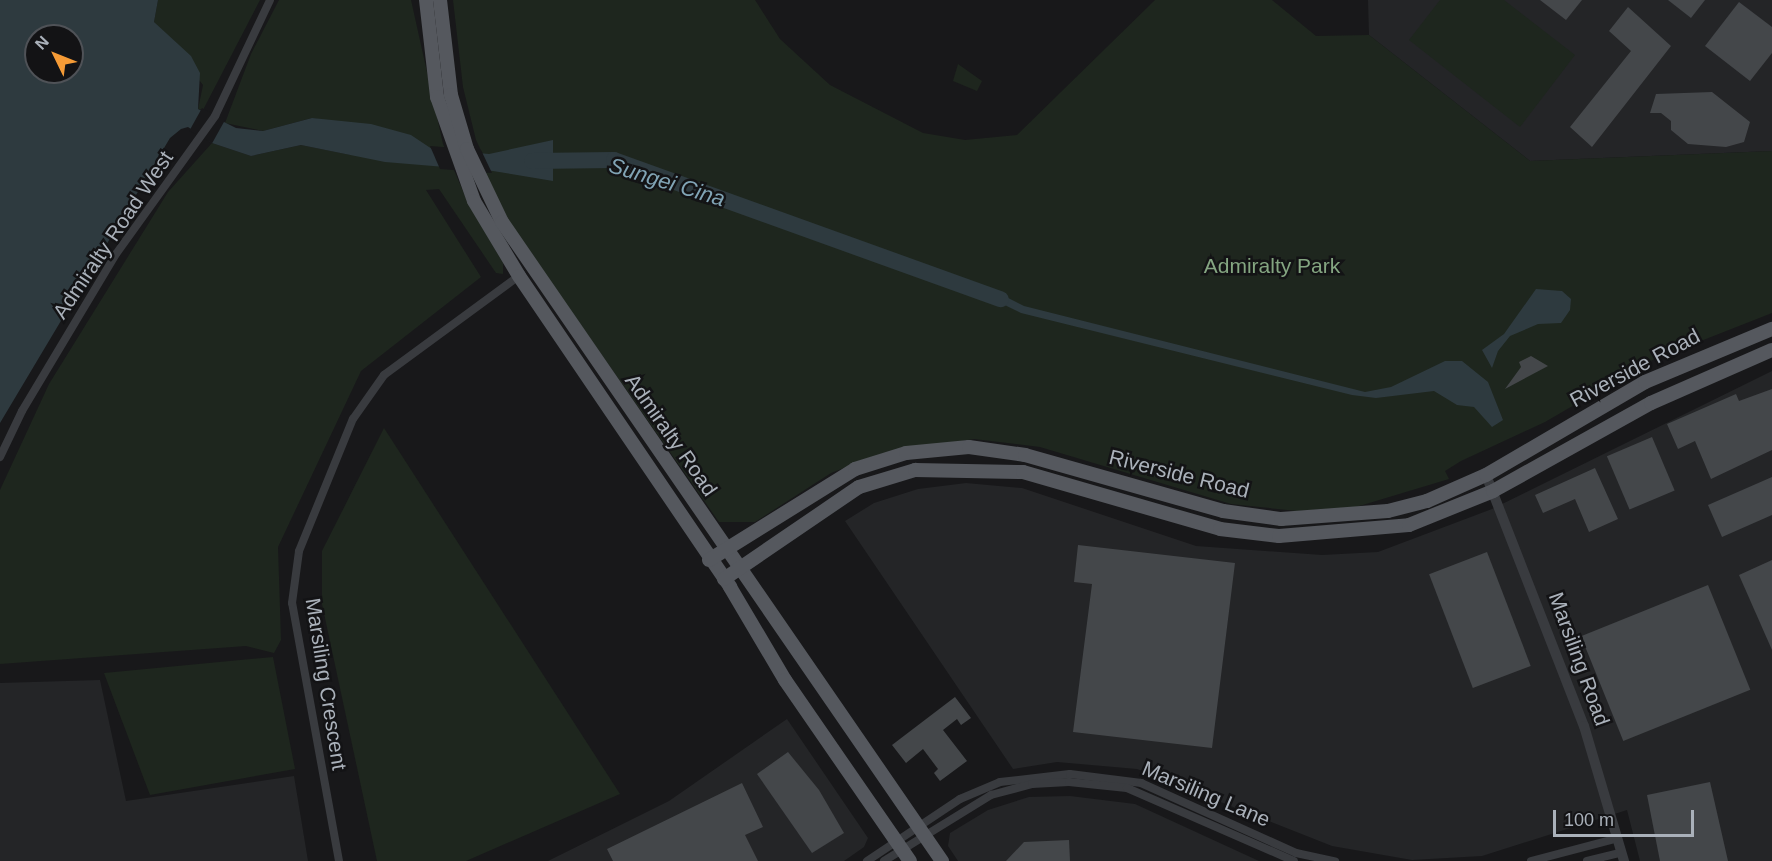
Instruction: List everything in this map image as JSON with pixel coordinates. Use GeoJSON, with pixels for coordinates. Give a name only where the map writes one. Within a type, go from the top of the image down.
{"type":"FeatureCollection","features":[{"type":"Feature","properties":{"kind":"main road","name":"Admiralty Road"},"geometry":{"type":"LineString","coordinates":[[426,0],[437,97],[460,171],[519,276],[724,579],[790,688],[903,851]]}},
{"type":"Feature","properties":{"kind":"main road","name":"Admiralty Road"},"geometry":{"type":"LineString","coordinates":[[440,0],[451,95],[467,149],[477,172],[529,266],[739,568],[792,638],[942,861]]}},
{"type":"Feature","properties":{"kind":"main road","name":"Riverside Road"},"geometry":{"type":"LineString","coordinates":[[709,560],[855,469],[906,453],[969,447],[1025,455],[1215,510],[1281,519],[1388,511],[1428,501],[1486,475],[1645,382],[1772,329]]}},
{"type":"Feature","properties":{"kind":"main road","name":"Riverside Road"},"geometry":{"type":"LineString","coordinates":[[724,579],[859,488],[915,470],[960,467],[1023,472],[1220,529],[1279,536],[1409,525],[1493,491],[1651,403],[1772,350]]}},
{"type":"Feature","properties":{"kind":"street","name":"Admiralty Road West"},"geometry":{"type":"LineString","coordinates":[[0,457],[22,411],[116,255],[215,116],[270,0]]}},
{"type":"Feature","properties":{"kind":"street","name":"Marsiling Crescent"},"geometry":{"type":"LineString","coordinates":[[339,861],[291,603],[299,551],[353,419],[384,375],[519,276]]}},
{"type":"Feature","properties":{"kind":"street","name":"Marsiling Road"},"geometry":{"type":"LineString","coordinates":[[1486,475],[1566,676],[1623,856]]}},
{"type":"Feature","properties":{"kind":"street","name":"Marsiling Lane"},"geometry":{"type":"LineString","coordinates":[[884,861],[903,851],[922,831],[979,801],[1032,784],[1127,788],[1174,802],[1296,853],[1335,861]]}},
{"type":"Feature","properties":{"kind":"street","name":"Marsiling Lane"},"geometry":{"type":"LineString","coordinates":[[1174,802],[1294,861]]}},
{"type":"Feature","properties":{"kind":"street"},"geometry":{"type":"LineString","coordinates":[[1531,861],[1618,838]]}},
{"type":"Feature","properties":{"kind":"street","name":"Marsiling Lane"},"geometry":{"type":"LineString","coordinates":[[867,861],[903,851]]}},
{"type":"Feature","properties":{"kind":"street"},"geometry":{"type":"LineString","coordinates":[[1587,861],[1623,856]]}},
{"type":"Feature","properties":{"kind":"shaded area"},"geometry":{"type":"Polygon","coordinates":[[[0,0],[158,0],[154,22],[191,56],[200,73],[198,109],[236,128],[263,131],[312,118],[371,124],[411,135],[432,149],[489,154],[553,140],[553,181],[493,171],[385,162],[301,145],[251,156],[212,143],[188,127],[181,129],[170,138],[0,423],[0,0]]]}},
{"type":"Feature","properties":{"kind":"shaded area"},"geometry":{"type":"Polygon","coordinates":[[[1368,0],[1772,0],[1772,151],[1530,161],[1369,35],[1368,0]]]}},
{"type":"Feature","properties":{"kind":"shaded area"},"geometry":{"type":"Polygon","coordinates":[[[983,285],[1024,306],[1365,392],[1391,387],[1445,361],[1462,361],[1488,382],[1503,420],[1492,427],[1474,407],[1457,405],[1434,391],[1376,398],[1352,395],[1021,313],[980,293],[983,285]]]}},
{"type":"Feature","properties":{"kind":"shaded area"},"geometry":{"type":"Polygon","coordinates":[[[1536,289],[1562,291],[1571,299],[1570,310],[1561,323],[1538,324],[1510,336],[1498,351],[1492,368],[1482,350],[1504,334],[1536,289]]]}},
{"type":"Feature","properties":{"kind":"shaded area"},"geometry":{"type":"Polygon","coordinates":[[[1772,371],[1772,861],[1640,861],[1627,810],[1482,856],[1412,860],[1332,846],[1137,769],[1057,762],[1013,769],[845,521],[874,503],[918,489],[966,483],[1022,488],[1196,546],[1322,555],[1378,552],[1492,509],[1772,371]]]}},
{"type":"Feature","properties":{"kind":"shaded area"},"geometry":{"type":"Polygon","coordinates":[[[100,680],[126,801],[294,776],[308,861],[0,861],[0,683],[100,680]]]}},
{"type":"Feature","properties":{"kind":"shaded area"},"geometry":{"type":"Polygon","coordinates":[[[787,719],[868,838],[864,847],[844,861],[548,861],[669,801],[787,719]]]}},
{"type":"Feature","properties":{"kind":"shaded area"},"geometry":{"type":"Polygon","coordinates":[[[1070,796],[1135,804],[1259,861],[958,861],[948,846],[950,833],[988,810],[1029,797],[1070,796]]]}},
{"type":"Feature","properties":{"kind":"green space"},"geometry":{"type":"Polygon","coordinates":[[[158,0],[260,0],[203,110],[198,109],[203,85],[154,22],[158,0]]]}},
{"type":"Feature","properties":{"kind":"green space"},"geometry":{"type":"Polygon","coordinates":[[[279,0],[411,0],[443,144],[468,203],[503,263],[503,274],[496,273],[439,189],[426,190],[481,277],[361,371],[278,547],[281,640],[274,653],[246,646],[0,664],[0,490],[49,384],[168,192],[212,143],[251,156],[301,145],[351,155],[329,121],[312,118],[263,131],[225,123],[251,54],[279,0]]]}},
{"type":"Feature","properties":{"kind":"green space","name":"Admiralty Park"},"geometry":{"type":"Polygon","coordinates":[[[453,0],[755,0],[780,39],[830,85],[923,133],[965,140],[1017,135],[1155,0],[1272,0],[1316,36],[1369,35],[1530,161],[1772,151],[1772,313],[1650,361],[1545,422],[1461,461],[1445,471],[1449,479],[1356,507],[1297,511],[1231,504],[1040,447],[974,439],[880,454],[831,473],[755,522],[719,522],[510,224],[484,173],[491,171],[476,140],[463,87],[453,0]]]}},
{"type":"Feature","properties":{"kind":"green space"},"geometry":{"type":"Polygon","coordinates":[[[1440,0],[1504,0],[1575,55],[1520,127],[1409,40],[1440,0]]]}},
{"type":"Feature","properties":{"kind":"green space"},"geometry":{"type":"Polygon","coordinates":[[[958,64],[982,81],[977,91],[953,81],[958,64]]]}},
{"type":"Feature","properties":{"kind":"green space"},"geometry":{"type":"Polygon","coordinates":[[[384,428],[620,794],[466,861],[377,861],[322,604],[322,551],[384,428]]]}},
{"type":"Feature","properties":{"kind":"green space"},"geometry":{"type":"Polygon","coordinates":[[[273,657],[295,769],[150,795],[104,673],[273,657]]]}},
{"type":"Feature","properties":{"kind":"pier"},"geometry":{"type":"Polygon","coordinates":[[[202,108],[225,121],[212,143],[189,131],[202,108]]]}},
{"type":"Feature","properties":{"kind":"pier"},"geometry":{"type":"Polygon","coordinates":[[[430,146],[481,150],[492,173],[440,169],[430,146]]]}},
{"type":"Feature","properties":{"kind":"building"},"geometry":{"type":"Polygon","coordinates":[[[1540,0],[1582,0],[1566,20],[1540,0]]]}},
{"type":"Feature","properties":{"kind":"building"},"geometry":{"type":"Polygon","coordinates":[[[1668,0],[1705,0],[1691,18],[1668,0]]]}},
{"type":"Feature","properties":{"kind":"building"},"geometry":{"type":"Polygon","coordinates":[[[1739,2],[1772,27],[1772,53],[1750,81],[1705,46],[1739,2]]]}},
{"type":"Feature","properties":{"kind":"building"},"geometry":{"type":"Polygon","coordinates":[[[1628,7],[1671,46],[1592,147],[1570,127],[1631,51],[1609,31],[1628,7]]]}},
{"type":"Feature","properties":{"kind":"building"},"geometry":{"type":"Polygon","coordinates":[[[1712,92],[1750,122],[1744,142],[1726,147],[1688,144],[1671,130],[1671,121],[1661,113],[1650,113],[1656,94],[1712,92]]]}},
{"type":"Feature","properties":{"kind":"building"},"geometry":{"type":"Polygon","coordinates":[[[1531,356],[1548,366],[1505,389],[1521,367],[1519,362],[1531,356]]]}},
{"type":"Feature","properties":{"kind":"building"},"geometry":{"type":"Polygon","coordinates":[[[1772,389],[1772,450],[1711,479],[1695,441],[1678,449],[1667,424],[1736,394],[1739,401],[1772,389]]]}},
{"type":"Feature","properties":{"kind":"building"},"geometry":{"type":"Polygon","coordinates":[[[1652,437],[1675,490],[1630,510],[1607,456],[1652,437]]]}},
{"type":"Feature","properties":{"kind":"building"},"geometry":{"type":"Polygon","coordinates":[[[1595,468],[1618,519],[1589,532],[1575,499],[1543,513],[1535,495],[1595,468]]]}},
{"type":"Feature","properties":{"kind":"building"},"geometry":{"type":"Polygon","coordinates":[[[1772,477],[1772,515],[1722,537],[1708,505],[1772,477]]]}},
{"type":"Feature","properties":{"kind":"building"},"geometry":{"type":"Polygon","coordinates":[[[1078,545],[1235,563],[1212,748],[1073,732],[1092,584],[1074,582],[1078,545]]]}},
{"type":"Feature","properties":{"kind":"building"},"geometry":{"type":"Polygon","coordinates":[[[1487,552],[1531,666],[1473,688],[1429,574],[1487,552]]]}},
{"type":"Feature","properties":{"kind":"building"},"geometry":{"type":"Polygon","coordinates":[[[1772,560],[1772,650],[1739,575],[1772,560]]]}},
{"type":"Feature","properties":{"kind":"building"},"geometry":{"type":"Polygon","coordinates":[[[1708,585],[1750,690],[1623,741],[1581,636],[1708,585]]]}},
{"type":"Feature","properties":{"kind":"building"},"geometry":{"type":"Polygon","coordinates":[[[955,697],[971,718],[961,725],[957,719],[943,730],[967,761],[940,781],[934,773],[938,769],[923,749],[906,763],[892,745],[955,697]]]}},
{"type":"Feature","properties":{"kind":"building"},"geometry":{"type":"Polygon","coordinates":[[[788,752],[819,790],[844,833],[812,853],[757,774],[788,752]]]}},
{"type":"Feature","properties":{"kind":"building"},"geometry":{"type":"Polygon","coordinates":[[[1710,782],[1728,861],[1660,861],[1647,795],[1710,782]]]}},
{"type":"Feature","properties":{"kind":"building"},"geometry":{"type":"Polygon","coordinates":[[[742,783],[763,827],[745,835],[758,861],[613,861],[607,849],[742,783]]]}},
{"type":"Feature","properties":{"kind":"building"},"geometry":{"type":"Polygon","coordinates":[[[1069,840],[1070,861],[1006,861],[1024,842],[1069,840]]]}},
{"type":"Feature","properties":{"kind":"waterway","name":"Sungei Cina"},"geometry":{"type":"LineString","coordinates":[[532,161],[614,160],[1001,299]]}}]}
